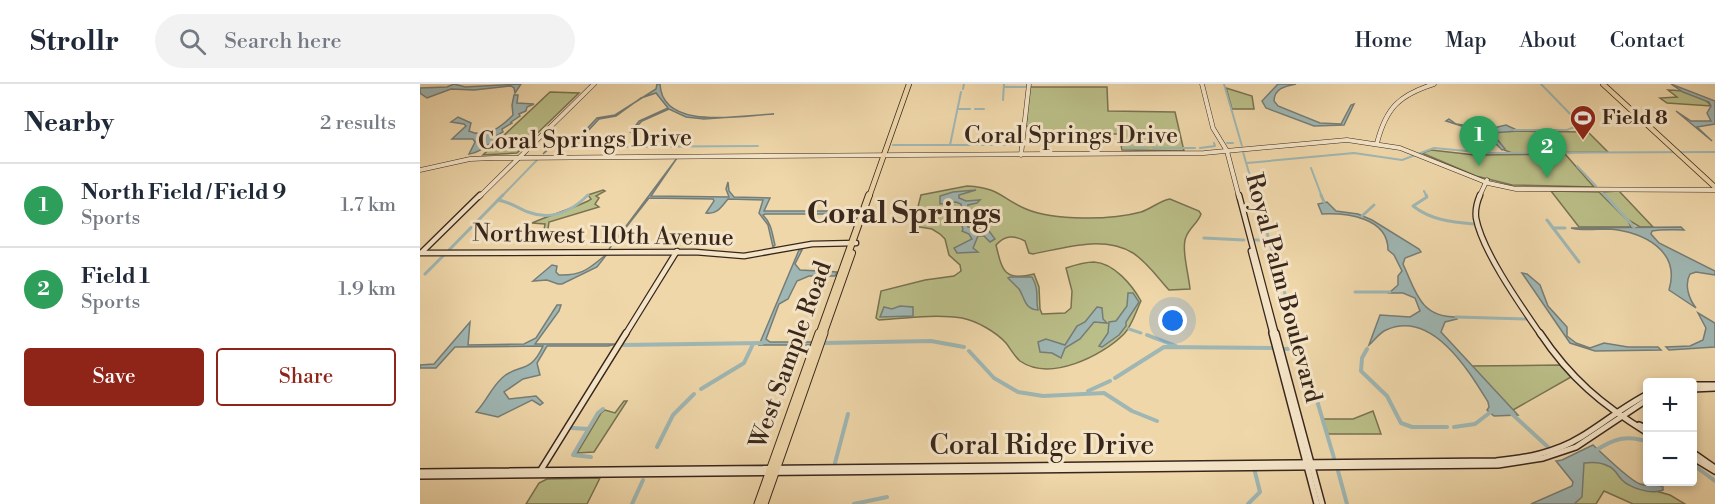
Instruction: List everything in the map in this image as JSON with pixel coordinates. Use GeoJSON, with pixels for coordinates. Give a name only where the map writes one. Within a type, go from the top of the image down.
{"type":"FeatureCollection","features":[{"type":"Feature","properties":{"kind":"main road"},"geometry":{"type":"LineString","coordinates":[[420,253],[592,84]]}},
{"type":"Feature","properties":{"kind":"main road","name":"West Sample Road"},"geometry":{"type":"LineString","coordinates":[[764,504],[773,471],[910,84]]}},
{"type":"Feature","properties":{"kind":"main road"},"geometry":{"type":"LineString","coordinates":[[1021,153],[1029,84]]}},
{"type":"Feature","properties":{"kind":"main road","name":"Royal Palm Boulevard"},"geometry":{"type":"LineString","coordinates":[[1201,84],[1213,128],[1226,150],[1319,504]]}},
{"type":"Feature","properties":{"kind":"main road"},"geometry":{"type":"LineString","coordinates":[[1377,142],[1379,123],[1390,107],[1405,95],[1432,84]]}},
{"type":"Feature","properties":{"kind":"main road"},"geometry":{"type":"LineString","coordinates":[[1604,84],[1715,187]]}},
{"type":"Feature","properties":{"kind":"main road","name":"Coral Springs Drive"},"geometry":{"type":"LineString","coordinates":[[420,170],[476,158],[518,156],[1226,150],[1330,138],[1377,142],[1419,154],[1487,182],[1533,190],[1715,187]]}},
{"type":"Feature","properties":{"kind":"main road"},"geometry":{"type":"LineString","coordinates":[[1487,182],[1477,202],[1476,213],[1477,226],[1485,243],[1563,366],[1581,385],[1643,428]]}},
{"type":"Feature","properties":{"kind":"main road","name":"Northwest 110th Avenue"},"geometry":{"type":"LineString","coordinates":[[420,253],[677,251],[737,256],[822,245],[853,244]]}},
{"type":"Feature","properties":{"kind":"main road"},"geometry":{"type":"LineString","coordinates":[[539,473],[677,251]]}},
{"type":"Feature","properties":{"kind":"main road"},"geometry":{"type":"LineString","coordinates":[[1697,387],[1715,387]]}},
{"type":"Feature","properties":{"kind":"main road","name":"Coral Ridge Drive"},"geometry":{"type":"LineString","coordinates":[[420,474],[605,474],[1309,465],[1482,466],[1522,463],[1550,456],[1585,441],[1643,397]]}},
{"type":"Feature","properties":{"kind":"main road","name":"Coral Ridge Drive"},"geometry":{"type":"LineString","coordinates":[[1620,413],[1643,401]]}},
{"type":"Feature","properties":{"kind":"main road"},"geometry":{"type":"LineString","coordinates":[[1697,456],[1715,470]]}},
{"type":"Feature","properties":{"kind":"main road"},"geometry":{"type":"LineString","coordinates":[[1697,460],[1715,470]]}},
{"type":"Feature","properties":{"kind":"main road"},"geometry":{"type":"LineString","coordinates":[[605,474],[616,470]]}},
{"type":"Feature","properties":{"kind":"main road","name":"Coral Ridge Drive"},"geometry":{"type":"LineString","coordinates":[[539,473],[616,470],[773,471]]}},
{"type":"Feature","properties":{"kind":"main road","name":"West Sample Road"},"geometry":{"type":"LineString","coordinates":[[758,504],[773,471]]}},
{"type":"Feature","properties":{"kind":"green space"},"geometry":{"type":"Polygon","coordinates":[[[1029,87],[1107,87],[1108,111],[1175,112],[1184,151],[1122,150],[1119,134],[1061,134],[1026,126],[1029,87]]]}},
{"type":"Feature","properties":{"kind":"green space"},"geometry":{"type":"Polygon","coordinates":[[[1226,88],[1252,96],[1254,109],[1232,109],[1226,88]]]}},
{"type":"Feature","properties":{"kind":"green space"},"geometry":{"type":"Polygon","coordinates":[[[1668,90],[1685,92],[1703,98],[1711,106],[1667,103],[1660,98],[1677,97],[1668,90]]]}},
{"type":"Feature","properties":{"kind":"green space"},"geometry":{"type":"Polygon","coordinates":[[[550,92],[579,93],[517,153],[483,155],[550,92]]]}},
{"type":"Feature","properties":{"kind":"green space"},"geometry":{"type":"Polygon","coordinates":[[[1495,131],[1588,132],[1608,152],[1512,153],[1504,150],[1492,133],[1495,131]]]}},
{"type":"Feature","properties":{"kind":"green space"},"geometry":{"type":"Polygon","coordinates":[[[1431,150],[1475,155],[1565,154],[1594,187],[1512,185],[1476,176],[1422,153],[1431,150]]]}},
{"type":"Feature","properties":{"kind":"green space"},"geometry":{"type":"Polygon","coordinates":[[[967,186],[994,191],[1026,209],[1052,216],[1099,218],[1129,215],[1145,211],[1170,199],[1199,211],[1200,217],[1187,234],[1185,242],[1190,289],[1169,290],[1143,261],[1133,253],[1121,248],[1096,244],[1070,246],[1033,254],[1029,253],[1025,241],[1010,237],[996,245],[1000,261],[1010,275],[1034,274],[1039,287],[1042,314],[1065,313],[1071,308],[1072,291],[1066,268],[1094,262],[1101,263],[1122,276],[1141,301],[1127,331],[1089,358],[1075,364],[1046,369],[1032,367],[1020,361],[997,335],[968,319],[942,316],[879,320],[876,318],[881,291],[925,280],[954,276],[961,271],[960,265],[949,255],[945,239],[940,234],[932,229],[913,226],[921,195],[967,186]]]}},
{"type":"Feature","properties":{"kind":"green space"},"geometry":{"type":"Polygon","coordinates":[[[605,191],[596,196],[599,198],[595,204],[599,207],[549,222],[548,229],[544,230],[545,224],[532,223],[588,201],[591,199],[588,195],[605,191]]]}},
{"type":"Feature","properties":{"kind":"green space"},"geometry":{"type":"Polygon","coordinates":[[[1551,191],[1599,192],[1626,219],[1602,192],[1619,191],[1653,227],[1640,227],[1627,219],[1631,227],[1579,227],[1551,191]]]}},
{"type":"Feature","properties":{"kind":"green space"},"geometry":{"type":"Polygon","coordinates":[[[1560,365],[1571,377],[1513,410],[1471,366],[1560,365]]]}},
{"type":"Feature","properties":{"kind":"green space"},"geometry":{"type":"Polygon","coordinates":[[[624,401],[627,401],[594,452],[577,453],[601,413],[605,410],[615,413],[624,401]]]}},
{"type":"Feature","properties":{"kind":"green space"},"geometry":{"type":"Polygon","coordinates":[[[1373,411],[1381,434],[1328,434],[1323,419],[1353,419],[1373,411]]]}},
{"type":"Feature","properties":{"kind":"green space"},"geometry":{"type":"Polygon","coordinates":[[[1576,457],[1605,461],[1642,487],[1670,495],[1685,504],[1633,504],[1604,491],[1596,504],[1549,504],[1582,484],[1576,457]]]}},
{"type":"Feature","properties":{"kind":"green space"},"geometry":{"type":"Polygon","coordinates":[[[600,478],[587,504],[526,504],[539,483],[547,479],[600,478]]]}},
{"type":"Feature","properties":{"kind":"water"},"geometry":{"type":"Polygon","coordinates":[[[454,84],[465,87],[521,84],[515,93],[511,86],[474,90],[451,89],[427,98],[420,93],[420,88],[447,87],[454,84]]]}},
{"type":"Feature","properties":{"kind":"water"},"geometry":{"type":"Polygon","coordinates":[[[657,84],[660,84],[664,99],[674,109],[689,115],[724,118],[686,117],[669,109],[642,121],[630,133],[639,121],[668,108],[656,93],[643,97],[656,89],[657,84]]]}},
{"type":"Feature","properties":{"kind":"water"},"geometry":{"type":"Polygon","coordinates":[[[1278,84],[1296,84],[1278,90],[1274,101],[1278,106],[1320,123],[1341,124],[1351,105],[1354,104],[1344,125],[1314,126],[1266,108],[1262,101],[1278,84]]]}},
{"type":"Feature","properties":{"kind":"water"},"geometry":{"type":"Polygon","coordinates":[[[1671,84],[1715,101],[1715,124],[1697,127],[1712,141],[1676,111],[1691,121],[1711,121],[1707,113],[1711,106],[1709,102],[1683,92],[1671,84]]]}},
{"type":"Feature","properties":{"kind":"water"},"geometry":{"type":"Polygon","coordinates":[[[514,95],[518,95],[517,103],[534,104],[527,107],[526,111],[502,129],[503,132],[494,137],[495,139],[487,146],[469,154],[475,142],[473,139],[452,139],[466,126],[451,122],[458,117],[471,123],[469,131],[481,134],[503,124],[513,115],[514,95]]]}},
{"type":"Feature","properties":{"kind":"water"},"geometry":{"type":"Polygon","coordinates":[[[635,102],[616,116],[599,119],[574,146],[580,148],[550,148],[543,154],[550,147],[571,146],[597,118],[615,115],[635,102]]]}},
{"type":"Feature","properties":{"kind":"water"},"geometry":{"type":"Polygon","coordinates":[[[1449,119],[1456,124],[1489,129],[1506,125],[1519,131],[1492,133],[1505,149],[1502,150],[1492,140],[1483,138],[1474,130],[1446,121],[1449,119]]]}},
{"type":"Feature","properties":{"kind":"water"},"geometry":{"type":"Polygon","coordinates":[[[677,158],[651,196],[729,197],[726,189],[728,182],[729,191],[734,197],[770,198],[764,211],[860,211],[831,214],[765,214],[763,215],[768,222],[775,245],[773,247],[768,225],[759,213],[763,200],[728,199],[713,213],[706,213],[713,199],[649,198],[609,249],[677,158]]]}},
{"type":"Feature","properties":{"kind":"water"},"geometry":{"type":"Polygon","coordinates":[[[976,190],[959,195],[959,198],[966,201],[980,200],[968,205],[964,215],[968,227],[989,231],[995,239],[990,242],[984,236],[978,236],[973,248],[978,252],[957,253],[954,248],[972,239],[969,234],[962,231],[961,204],[956,202],[940,204],[940,196],[953,192],[976,190]]]}},
{"type":"Feature","properties":{"kind":"water"},"geometry":{"type":"Polygon","coordinates":[[[1327,202],[1336,211],[1358,214],[1372,220],[1419,249],[1421,252],[1405,258],[1403,264],[1416,293],[1427,308],[1434,313],[1456,317],[1457,319],[1445,322],[1441,332],[1518,415],[1494,416],[1487,410],[1488,402],[1460,360],[1433,335],[1419,328],[1403,326],[1386,330],[1369,345],[1380,315],[1410,317],[1420,311],[1415,298],[1403,293],[1389,293],[1398,285],[1398,276],[1402,271],[1394,255],[1388,250],[1381,230],[1364,219],[1353,216],[1322,214],[1318,204],[1327,202]]]}},
{"type":"Feature","properties":{"kind":"water"},"geometry":{"type":"Polygon","coordinates":[[[1681,227],[1684,230],[1656,230],[1651,234],[1659,243],[1715,271],[1715,275],[1696,272],[1690,274],[1687,283],[1688,292],[1696,308],[1669,290],[1671,276],[1669,264],[1664,254],[1646,239],[1609,229],[1571,228],[1681,227]]]}},
{"type":"Feature","properties":{"kind":"water"},"geometry":{"type":"Polygon","coordinates":[[[799,250],[802,250],[795,264],[800,270],[837,272],[835,276],[809,276],[797,281],[788,299],[779,304],[766,339],[770,342],[812,342],[811,345],[759,345],[799,250]]]}},
{"type":"Feature","properties":{"kind":"water"},"geometry":{"type":"Polygon","coordinates":[[[607,254],[597,267],[562,284],[547,280],[533,281],[552,265],[557,266],[556,272],[559,275],[575,274],[591,267],[607,254]]]}},
{"type":"Feature","properties":{"kind":"water"},"geometry":{"type":"Polygon","coordinates":[[[1522,273],[1527,274],[1540,285],[1548,306],[1567,327],[1567,336],[1576,343],[1590,348],[1604,343],[1628,347],[1658,347],[1661,350],[1595,351],[1570,343],[1522,273]]]}},
{"type":"Feature","properties":{"kind":"water"},"geometry":{"type":"Polygon","coordinates":[[[1032,277],[1036,286],[1038,310],[1027,305],[1019,289],[1008,278],[1032,277]]]}},
{"type":"Feature","properties":{"kind":"water"},"geometry":{"type":"Polygon","coordinates":[[[1128,293],[1133,293],[1139,302],[1126,322],[1126,326],[1119,335],[1102,347],[1099,346],[1108,333],[1109,322],[1116,321],[1127,306],[1128,293]]]}},
{"type":"Feature","properties":{"kind":"water"},"geometry":{"type":"Polygon","coordinates":[[[557,305],[561,305],[559,311],[535,344],[616,344],[547,346],[537,363],[540,375],[523,379],[504,392],[509,399],[536,396],[543,403],[540,405],[532,400],[498,417],[476,412],[502,378],[529,365],[543,346],[455,347],[436,368],[420,368],[420,365],[434,364],[470,322],[468,345],[524,344],[536,338],[557,305]]]}},
{"type":"Feature","properties":{"kind":"water"},"geometry":{"type":"Polygon","coordinates":[[[900,306],[913,307],[913,316],[880,317],[884,307],[892,309],[900,306]]]}},
{"type":"Feature","properties":{"kind":"water"},"geometry":{"type":"Polygon","coordinates":[[[1097,307],[1102,308],[1103,319],[1107,323],[1094,322],[1080,339],[1065,348],[1061,358],[1052,353],[1040,352],[1038,342],[1046,339],[1065,345],[1077,326],[1085,322],[1097,307]]]}},
{"type":"Feature","properties":{"kind":"water"},"geometry":{"type":"Polygon","coordinates":[[[1698,313],[1715,323],[1715,347],[1669,350],[1666,347],[1690,346],[1703,340],[1706,328],[1698,313]]]}},
{"type":"Feature","properties":{"kind":"water"},"geometry":{"type":"Polygon","coordinates":[[[1593,445],[1635,482],[1643,486],[1660,486],[1663,490],[1653,492],[1636,488],[1622,480],[1610,467],[1593,462],[1584,463],[1582,497],[1574,504],[1531,504],[1572,486],[1573,482],[1556,461],[1593,445]]]}},
{"type":"Feature","properties":{"kind":"waterway"},"geometry":{"type":"LineString","coordinates":[[963,89],[964,84]]}},
{"type":"Feature","properties":{"kind":"waterway"},"geometry":{"type":"LineString","coordinates":[[1003,100],[1004,84]]}},
{"type":"Feature","properties":{"kind":"waterway"},"geometry":{"type":"LineString","coordinates":[[1224,84],[1242,146]]}},
{"type":"Feature","properties":{"kind":"waterway"},"geometry":{"type":"LineString","coordinates":[[1514,130],[1567,130],[1577,126],[1576,120],[1541,84]]}},
{"type":"Feature","properties":{"kind":"waterway"},"geometry":{"type":"LineString","coordinates":[[1004,87],[1026,87]]}},
{"type":"Feature","properties":{"kind":"waterway"},"geometry":{"type":"LineString","coordinates":[[950,145],[961,92]]}},
{"type":"Feature","properties":{"kind":"waterway"},"geometry":{"type":"LineString","coordinates":[[958,109],[970,109]]}},
{"type":"Feature","properties":{"kind":"waterway"},"geometry":{"type":"LineString","coordinates":[[975,109],[984,109]]}},
{"type":"Feature","properties":{"kind":"waterway"},"geometry":{"type":"LineString","coordinates":[[1200,148],[1215,146],[1214,143]]}},
{"type":"Feature","properties":{"kind":"waterway"},"geometry":{"type":"LineString","coordinates":[[1227,143],[1233,143]]}},
{"type":"Feature","properties":{"kind":"waterway"},"geometry":{"type":"LineString","coordinates":[[893,145],[950,145]]}},
{"type":"Feature","properties":{"kind":"waterway"},"geometry":{"type":"LineString","coordinates":[[950,145],[1020,145]]}},
{"type":"Feature","properties":{"kind":"waterway"},"geometry":{"type":"LineString","coordinates":[[587,147],[758,146]]}},
{"type":"Feature","properties":{"kind":"waterway"},"geometry":{"type":"LineString","coordinates":[[1123,148],[1148,148]]}},
{"type":"Feature","properties":{"kind":"waterway"},"geometry":{"type":"LineString","coordinates":[[1153,148],[1195,148]]}},
{"type":"Feature","properties":{"kind":"waterway"},"geometry":{"type":"LineString","coordinates":[[1247,163],[1354,153],[1402,160],[1434,148],[1488,153],[1715,152]]}},
{"type":"Feature","properties":{"kind":"waterway"},"geometry":{"type":"LineString","coordinates":[[1243,152],[1256,197]]}},
{"type":"Feature","properties":{"kind":"waterway"},"geometry":{"type":"LineString","coordinates":[[501,197],[538,159]]}},
{"type":"Feature","properties":{"kind":"waterway"},"geometry":{"type":"LineString","coordinates":[[1577,166],[1596,186]]}},
{"type":"Feature","properties":{"kind":"waterway"},"geometry":{"type":"LineString","coordinates":[[1311,168],[1322,197]]}},
{"type":"Feature","properties":{"kind":"waterway"},"geometry":{"type":"LineString","coordinates":[[1424,191],[1427,197],[1413,206],[1420,211],[1449,221],[1474,224]]}},
{"type":"Feature","properties":{"kind":"waterway"},"geometry":{"type":"LineString","coordinates":[[1602,192],[1606,197]]}},
{"type":"Feature","properties":{"kind":"waterway"},"geometry":{"type":"LineString","coordinates":[[498,200],[503,195]]}},
{"type":"Feature","properties":{"kind":"waterway"},"geometry":{"type":"LineString","coordinates":[[498,200],[537,215],[553,215],[568,210],[588,195],[586,197]]}},
{"type":"Feature","properties":{"kind":"waterway"},"geometry":{"type":"LineString","coordinates":[[1256,195],[1269,240]]}},
{"type":"Feature","properties":{"kind":"waterway"},"geometry":{"type":"LineString","coordinates":[[1321,195],[1324,202]]}},
{"type":"Feature","properties":{"kind":"waterway"},"geometry":{"type":"LineString","coordinates":[[1605,195],[1634,227]]}},
{"type":"Feature","properties":{"kind":"waterway"},"geometry":{"type":"LineString","coordinates":[[449,250],[498,200]]}},
{"type":"Feature","properties":{"kind":"waterway"},"geometry":{"type":"LineString","coordinates":[[1362,216],[1374,205]]}},
{"type":"Feature","properties":{"kind":"waterway"},"geometry":{"type":"LineString","coordinates":[[1547,220],[1553,228]]}},
{"type":"Feature","properties":{"kind":"waterway"},"geometry":{"type":"LineString","coordinates":[[1553,228],[1565,228]]}},
{"type":"Feature","properties":{"kind":"waterway"},"geometry":{"type":"LineString","coordinates":[[1553,228],[1579,262]]}},
{"type":"Feature","properties":{"kind":"waterway"},"geometry":{"type":"LineString","coordinates":[[1204,238],[1244,240]]}},
{"type":"Feature","properties":{"kind":"waterway"},"geometry":{"type":"LineString","coordinates":[[1254,240],[1269,240]]}},
{"type":"Feature","properties":{"kind":"waterway"},"geometry":{"type":"LineString","coordinates":[[1269,240],[1297,335]]}},
{"type":"Feature","properties":{"kind":"waterway"},"geometry":{"type":"LineString","coordinates":[[425,274],[444,255]]}},
{"type":"Feature","properties":{"kind":"waterway"},"geometry":{"type":"LineString","coordinates":[[1355,292],[1390,292]]}},
{"type":"Feature","properties":{"kind":"waterway"},"geometry":{"type":"LineString","coordinates":[[1456,317],[1528,319]]}},
{"type":"Feature","properties":{"kind":"waterway"},"geometry":{"type":"LineString","coordinates":[[1129,329],[1141,333]]}},
{"type":"Feature","properties":{"kind":"waterway"},"geometry":{"type":"LineString","coordinates":[[1297,333],[1334,458]]}},
{"type":"Feature","properties":{"kind":"waterway"},"geometry":{"type":"LineString","coordinates":[[1147,335],[1176,346]]}},
{"type":"Feature","properties":{"kind":"waterway"},"geometry":{"type":"LineString","coordinates":[[825,343],[931,341],[964,347]]}},
{"type":"Feature","properties":{"kind":"waterway"},"geometry":{"type":"LineString","coordinates":[[623,345],[762,343]]}},
{"type":"Feature","properties":{"kind":"waterway"},"geometry":{"type":"LineString","coordinates":[[701,389],[744,363],[753,344]]}},
{"type":"Feature","properties":{"kind":"waterway"},"geometry":{"type":"LineString","coordinates":[[1115,378],[1164,347],[1273,348]]}},
{"type":"Feature","properties":{"kind":"waterway"},"geometry":{"type":"LineString","coordinates":[[1284,349],[1301,348]]}},
{"type":"Feature","properties":{"kind":"waterway"},"geometry":{"type":"LineString","coordinates":[[1367,349],[1362,358],[1361,371],[1387,396],[1401,423],[1412,427],[1447,427]]}},
{"type":"Feature","properties":{"kind":"waterway"},"geometry":{"type":"LineString","coordinates":[[969,351],[994,378],[1018,392],[1043,396],[1104,393],[1132,411],[1157,421]]}},
{"type":"Feature","properties":{"kind":"waterway"},"geometry":{"type":"LineString","coordinates":[[1088,391],[1110,381]]}},
{"type":"Feature","properties":{"kind":"waterway"},"geometry":{"type":"LineString","coordinates":[[657,447],[673,415],[694,394]]}},
{"type":"Feature","properties":{"kind":"waterway"},"geometry":{"type":"LineString","coordinates":[[591,457],[573,455],[598,413],[603,409]]}},
{"type":"Feature","properties":{"kind":"waterway"},"geometry":{"type":"LineString","coordinates":[[1454,427],[1475,424],[1492,411]]}},
{"type":"Feature","properties":{"kind":"waterway"},"geometry":{"type":"LineString","coordinates":[[835,463],[848,414]]}},
{"type":"Feature","properties":{"kind":"waterway"},"geometry":{"type":"LineString","coordinates":[[1512,414],[1548,447]]}},
{"type":"Feature","properties":{"kind":"waterway"},"geometry":{"type":"LineString","coordinates":[[572,428],[588,429]]}},
{"type":"Feature","properties":{"kind":"waterway"},"geometry":{"type":"LineString","coordinates":[[1595,451],[1620,439],[1633,438],[1643,441]]}},
{"type":"Feature","properties":{"kind":"waterway"},"geometry":{"type":"LineString","coordinates":[[1697,468],[1715,481]]}},
{"type":"Feature","properties":{"kind":"waterway"},"geometry":{"type":"LineString","coordinates":[[1338,471],[1347,504]]}},
{"type":"Feature","properties":{"kind":"waterway"},"geometry":{"type":"LineString","coordinates":[[1248,504],[1260,492],[1255,472]]}},
{"type":"Feature","properties":{"kind":"waterway"},"geometry":{"type":"LineString","coordinates":[[632,504],[643,480]]}},
{"type":"Feature","properties":{"kind":"waterway"},"geometry":{"type":"LineString","coordinates":[[854,504],[887,497]]}},
{"type":"Feature","properties":{"kind":"place","name":"Field 8"},"geometry":{"type":"Point","coordinates":[1583,141]}},
{"type":"Feature","properties":{"kind":"place","name":"North Field / Field 9"},"geometry":{"type":"Point","coordinates":[1479,166]}},
{"type":"Feature","properties":{"kind":"place","name":"Field 1"},"geometry":{"type":"Point","coordinates":[1547,178]}},
{"type":"Feature","properties":{"kind":"district","name":"Coral Springs"},"geometry":{"type":"Point","coordinates":[904,214]}}]}
